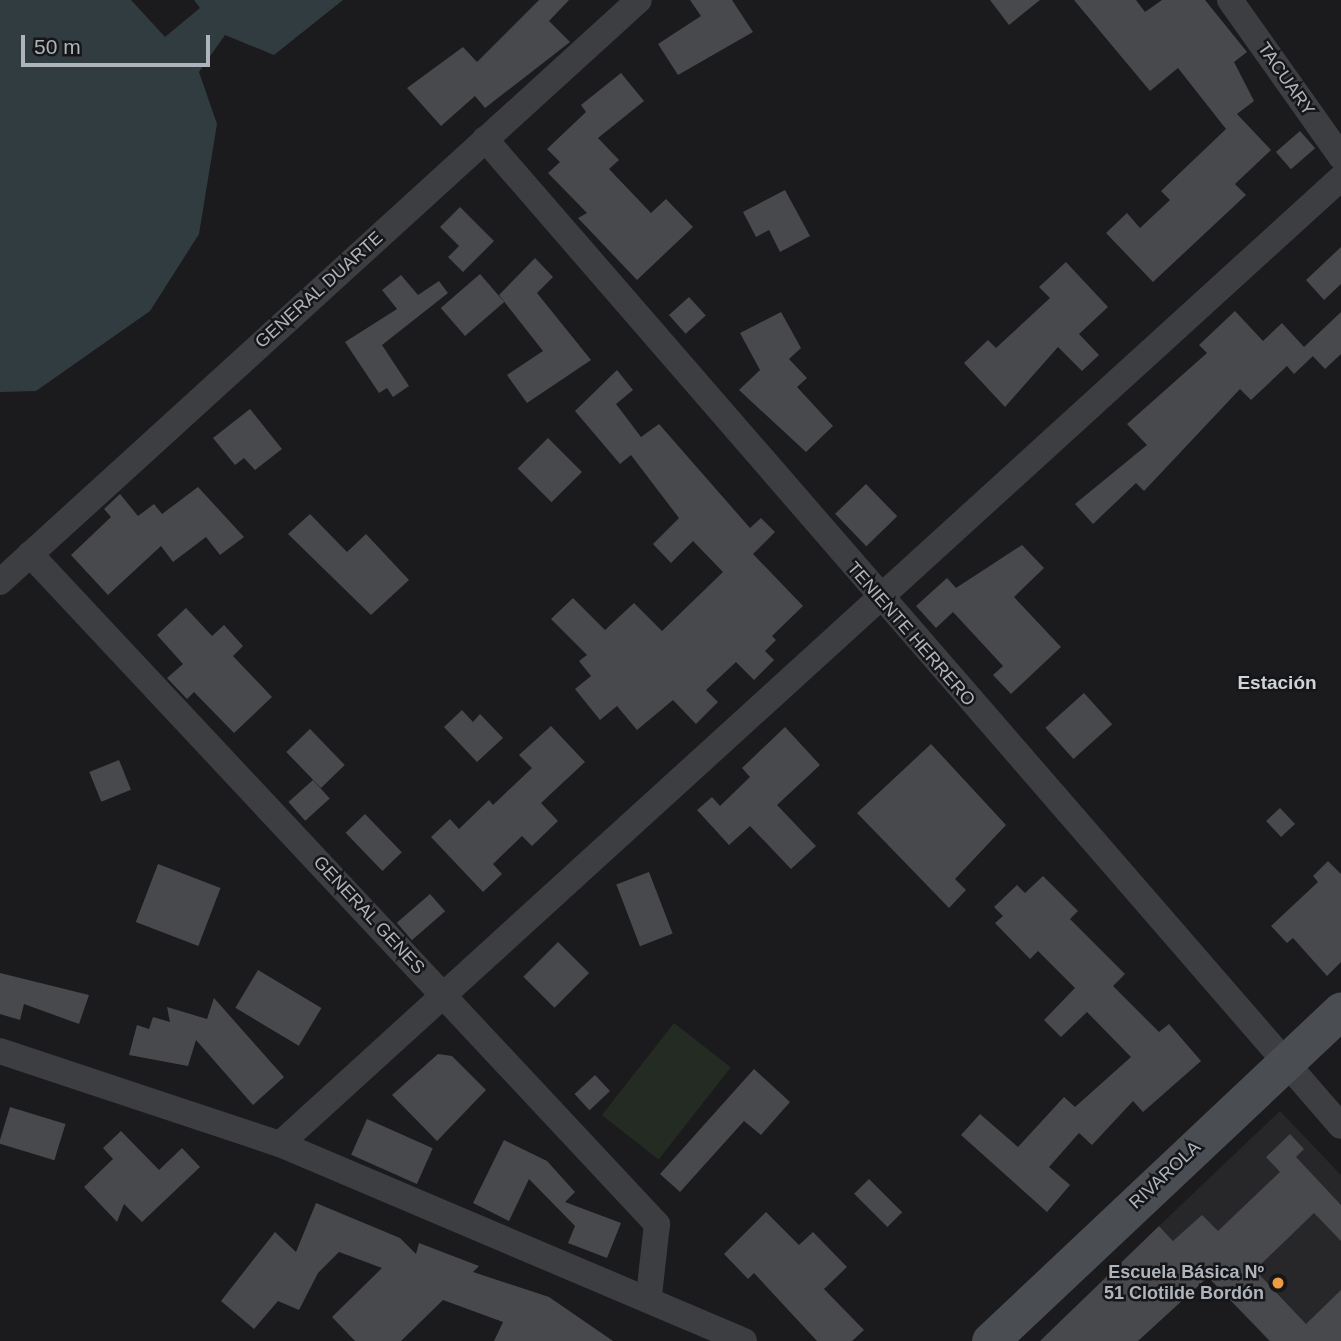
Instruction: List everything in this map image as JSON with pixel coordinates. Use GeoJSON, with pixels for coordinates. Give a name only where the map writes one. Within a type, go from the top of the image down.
{"type":"FeatureCollection","features":[{"type":"Feature","properties":{"kind":"street","name":"GENERAL DUARTE"},"geometry":{"type":"LineString","coordinates":[[0,582],[639,0]]}},
{"type":"Feature","properties":{"kind":"street","name":"TACUARY"},"geometry":{"type":"LineString","coordinates":[[1230,0],[1341,158]]}},
{"type":"Feature","properties":{"kind":"street","name":"TENIENTE HERRERO"},"geometry":{"type":"LineString","coordinates":[[485,139],[1283,1064],[1341,1126]]}},
{"type":"Feature","properties":{"kind":"street"},"geometry":{"type":"LineString","coordinates":[[280,1144],[1341,178]]}},
{"type":"Feature","properties":{"kind":"street","name":"GENERAL GENES"},"geometry":{"type":"LineString","coordinates":[[30,554],[657,1224],[649,1295]]}},
{"type":"Feature","properties":{"kind":"street","name":"RIVAROLA"},"geometry":{"type":"LineString","coordinates":[[990,1341],[1341,1010]]}},
{"type":"Feature","properties":{"kind":"street"},"geometry":{"type":"LineString","coordinates":[[0,1051],[280,1144],[649,1295],[744,1341]]}},
{"type":"Feature","properties":{"kind":"shaded area"},"geometry":{"type":"Polygon","coordinates":[[[0,0],[131,0],[165,37],[200,8],[194,0],[343,0],[274,55],[225,35],[199,72],[217,124],[199,234],[150,311],[36,391],[0,392],[0,0]]]}},
{"type":"Feature","properties":{"kind":"shaded area"},"geometry":{"type":"Polygon","coordinates":[[[674,1023],[731,1067],[659,1160],[602,1115],[674,1023]]]}},
{"type":"Feature","properties":{"kind":"shaded area","name":"Escuela Básica Nº 51 Clotilde Bordón"},"geometry":{"type":"Polygon","coordinates":[[[1280,1111],[1341,1175],[1341,1341],[1269,1341],[1159,1226],[1280,1111]]]}},
{"type":"Feature","properties":{"kind":"building"},"geometry":{"type":"Polygon","coordinates":[[[539,0],[569,0],[549,21],[570,42],[485,108],[475,96],[441,126],[407,88],[463,47],[477,62],[539,0]]]}},
{"type":"Feature","properties":{"kind":"building"},"geometry":{"type":"Polygon","coordinates":[[[690,0],[732,0],[753,32],[678,75],[658,44],[701,16],[690,0]]]}},
{"type":"Feature","properties":{"kind":"building"},"geometry":{"type":"Polygon","coordinates":[[[990,0],[1040,0],[1009,25],[990,0]]]}},
{"type":"Feature","properties":{"kind":"building"},"geometry":{"type":"Polygon","coordinates":[[[1074,0],[1136,0],[1145,12],[1162,0],[1205,0],[1247,52],[1234,62],[1254,101],[1237,114],[1271,150],[1235,184],[1246,195],[1153,282],[1106,233],[1127,213],[1140,228],[1170,200],[1161,191],[1226,129],[1178,68],[1150,91],[1074,0]]]}},
{"type":"Feature","properties":{"kind":"building"},"geometry":{"type":"Polygon","coordinates":[[[621,73],[644,101],[598,138],[619,160],[609,169],[651,213],[666,199],[693,227],[637,280],[578,218],[587,213],[548,173],[560,162],[547,149],[586,112],[581,105],[621,73]]]}},
{"type":"Feature","properties":{"kind":"building"},"geometry":{"type":"Polygon","coordinates":[[[1300,131],[1315,148],[1291,169],[1276,152],[1300,131]]]}},
{"type":"Feature","properties":{"kind":"building"},"geometry":{"type":"Polygon","coordinates":[[[785,190],[810,236],[780,252],[769,230],[756,237],[743,212],[785,190]]]}},
{"type":"Feature","properties":{"kind":"building"},"geometry":{"type":"Polygon","coordinates":[[[460,207],[494,241],[463,272],[448,257],[459,246],[440,227],[460,207]]]}},
{"type":"Feature","properties":{"kind":"building"},"geometry":{"type":"Polygon","coordinates":[[[1341,247],[1341,284],[1324,300],[1306,280],[1341,247]]]}},
{"type":"Feature","properties":{"kind":"building"},"geometry":{"type":"Polygon","coordinates":[[[535,258],[553,277],[537,293],[591,360],[527,403],[507,375],[543,351],[499,295],[535,258]]]}},
{"type":"Feature","properties":{"kind":"building"},"geometry":{"type":"Polygon","coordinates":[[[1066,262],[1108,307],[1079,334],[1099,355],[1082,371],[1058,347],[1005,407],[964,363],[988,340],[996,348],[1050,298],[1039,287],[1066,262]]]}},
{"type":"Feature","properties":{"kind":"building"},"geometry":{"type":"Polygon","coordinates":[[[480,274],[504,302],[465,336],[441,308],[480,274]]]}},
{"type":"Feature","properties":{"kind":"building"},"geometry":{"type":"Polygon","coordinates":[[[401,275],[418,295],[439,281],[448,293],[382,345],[409,386],[393,397],[387,388],[379,393],[345,342],[397,309],[382,290],[401,275]]]}},
{"type":"Feature","properties":{"kind":"building"},"geometry":{"type":"Polygon","coordinates":[[[689,297],[706,316],[686,334],[669,315],[689,297]]]}},
{"type":"Feature","properties":{"kind":"building"},"geometry":{"type":"Polygon","coordinates":[[[1235,311],[1263,341],[1282,323],[1304,347],[1341,312],[1341,354],[1325,369],[1313,356],[1294,374],[1287,366],[1251,400],[1240,389],[1144,491],[1136,483],[1093,524],[1075,504],[1147,445],[1127,424],[1207,353],[1199,345],[1235,311]]]}},
{"type":"Feature","properties":{"kind":"building"},"geometry":{"type":"Polygon","coordinates":[[[781,312],[801,348],[789,359],[807,378],[797,387],[833,426],[806,452],[739,390],[760,370],[740,333],[781,312]]]}},
{"type":"Feature","properties":{"kind":"building"},"geometry":{"type":"Polygon","coordinates":[[[617,370],[633,390],[616,404],[641,437],[659,424],[750,528],[761,518],[775,532],[753,554],[803,606],[772,636],[776,640],[765,651],[774,660],[754,680],[736,662],[706,690],[718,702],[696,724],[673,700],[637,730],[617,706],[600,720],[575,689],[591,676],[579,661],[587,655],[551,619],[573,598],[605,630],[634,603],[662,631],[723,572],[693,541],[671,563],[653,544],[679,518],[631,455],[620,464],[575,411],[617,370]]]}},
{"type":"Feature","properties":{"kind":"building"},"geometry":{"type":"Polygon","coordinates":[[[250,409],[282,449],[255,470],[244,458],[235,465],[213,438],[250,409]]]}},
{"type":"Feature","properties":{"kind":"building"},"geometry":{"type":"Polygon","coordinates":[[[548,438],[582,472],[552,502],[518,468],[548,438]]]}},
{"type":"Feature","properties":{"kind":"building"},"geometry":{"type":"Polygon","coordinates":[[[866,484],[897,516],[866,546],[835,514],[866,484]]]}},
{"type":"Feature","properties":{"kind":"building"},"geometry":{"type":"Polygon","coordinates":[[[198,487],[244,537],[220,555],[206,537],[173,562],[161,546],[108,595],[71,555],[111,517],[104,509],[120,494],[138,516],[154,504],[162,514],[198,487]]]}},
{"type":"Feature","properties":{"kind":"building"},"geometry":{"type":"Polygon","coordinates":[[[310,514],[347,552],[366,534],[409,580],[371,615],[288,534],[310,514]]]}},
{"type":"Feature","properties":{"kind":"building"},"geometry":{"type":"Polygon","coordinates":[[[1022,545],[1044,568],[1014,597],[1061,647],[1011,694],[993,675],[1003,666],[953,612],[936,628],[916,606],[947,578],[956,588],[1022,545]]]}},
{"type":"Feature","properties":{"kind":"building"},"geometry":{"type":"Polygon","coordinates":[[[186,608],[212,636],[224,625],[243,646],[233,656],[272,697],[234,733],[194,692],[187,699],[167,678],[183,664],[157,635],[186,608]]]}},
{"type":"Feature","properties":{"kind":"building"},"geometry":{"type":"Polygon","coordinates":[[[1084,693],[1112,724],[1073,759],[1045,728],[1084,693]]]}},
{"type":"Feature","properties":{"kind":"building"},"geometry":{"type":"Polygon","coordinates":[[[462,710],[473,722],[480,714],[503,738],[477,762],[444,727],[462,710]]]}},
{"type":"Feature","properties":{"kind":"building"},"geometry":{"type":"Polygon","coordinates":[[[551,726],[585,762],[541,803],[558,821],[532,846],[522,836],[493,864],[502,874],[483,892],[431,837],[450,819],[459,829],[489,800],[493,805],[532,768],[519,755],[551,726]]]}},
{"type":"Feature","properties":{"kind":"building"},"geometry":{"type":"Polygon","coordinates":[[[785,727],[820,765],[777,805],[816,846],[791,869],[750,826],[729,845],[697,810],[712,797],[720,806],[750,777],[742,768],[785,727]]]}},
{"type":"Feature","properties":{"kind":"building"},"geometry":{"type":"Polygon","coordinates":[[[310,729],[345,765],[321,788],[286,752],[310,729]]]}},
{"type":"Feature","properties":{"kind":"building"},"geometry":{"type":"Polygon","coordinates":[[[931,744],[1006,825],[955,879],[966,890],[949,908],[857,813],[931,744]]]}},
{"type":"Feature","properties":{"kind":"building"},"geometry":{"type":"Polygon","coordinates":[[[119,760],[131,790],[101,802],[89,772],[119,760]]]}},
{"type":"Feature","properties":{"kind":"building"},"geometry":{"type":"Polygon","coordinates":[[[313,780],[330,799],[305,821],[288,802],[313,780]]]}},
{"type":"Feature","properties":{"kind":"building"},"geometry":{"type":"Polygon","coordinates":[[[1280,808],[1295,824],[1281,837],[1266,821],[1280,808]]]}},
{"type":"Feature","properties":{"kind":"building"},"geometry":{"type":"Polygon","coordinates":[[[365,814],[402,852],[382,871],[346,833],[365,814]]]}},
{"type":"Feature","properties":{"kind":"building"},"geometry":{"type":"Polygon","coordinates":[[[1328,861],[1341,874],[1341,962],[1327,976],[1293,938],[1287,943],[1271,926],[1318,882],[1313,876],[1328,861]]]}},
{"type":"Feature","properties":{"kind":"building"},"geometry":{"type":"Polygon","coordinates":[[[158,864],[221,888],[198,946],[136,922],[158,864]]]}},
{"type":"Feature","properties":{"kind":"building"},"geometry":{"type":"Polygon","coordinates":[[[649,872],[673,934],[640,946],[616,885],[649,872]]]}},
{"type":"Feature","properties":{"kind":"building"},"geometry":{"type":"Polygon","coordinates":[[[1043,876],[1078,911],[1070,919],[1125,974],[1113,986],[1159,1032],[1169,1024],[1201,1061],[1143,1112],[1133,1101],[1092,1145],[1079,1133],[1049,1167],[1070,1185],[1047,1212],[961,1135],[980,1114],[1018,1147],[1064,1097],[1075,1107],[1131,1057],[1087,1012],[1061,1037],[1044,1020],[1075,988],[1038,951],[1030,959],[995,923],[1003,916],[994,907],[1017,885],[1025,893],[1043,876]]]}},
{"type":"Feature","properties":{"kind":"building"},"geometry":{"type":"Polygon","coordinates":[[[430,894],[445,911],[412,940],[397,923],[430,894]]]}},
{"type":"Feature","properties":{"kind":"building"},"geometry":{"type":"Polygon","coordinates":[[[558,942],[589,973],[554,1008],[523,977],[558,942]]]}},
{"type":"Feature","properties":{"kind":"building"},"geometry":{"type":"Polygon","coordinates":[[[258,970],[321,1008],[299,1046],[235,1008],[258,970]]]}},
{"type":"Feature","properties":{"kind":"building"},"geometry":{"type":"Polygon","coordinates":[[[0,973],[89,995],[79,1024],[24,1004],[20,1020],[0,1014],[0,973]]]}},
{"type":"Feature","properties":{"kind":"building"},"geometry":{"type":"Polygon","coordinates":[[[214,998],[284,1077],[253,1105],[196,1040],[188,1066],[129,1055],[137,1025],[149,1029],[153,1017],[170,1022],[167,1007],[207,1019],[214,998]]]}},
{"type":"Feature","properties":{"kind":"building"},"geometry":{"type":"Polygon","coordinates":[[[438,1054],[452,1056],[486,1090],[437,1141],[392,1095],[438,1054]]]}},
{"type":"Feature","properties":{"kind":"building"},"geometry":{"type":"Polygon","coordinates":[[[754,1069],[790,1102],[761,1135],[744,1121],[680,1192],[660,1174],[754,1069]]]}},
{"type":"Feature","properties":{"kind":"building"},"geometry":{"type":"Polygon","coordinates":[[[595,1075],[610,1091],[590,1110],[575,1094],[595,1075]]]}},
{"type":"Feature","properties":{"kind":"building"},"geometry":{"type":"Polygon","coordinates":[[[10,1107],[65,1124],[54,1160],[0,1144],[10,1107]]]}},
{"type":"Feature","properties":{"kind":"building"},"geometry":{"type":"Polygon","coordinates":[[[367,1119],[433,1148],[417,1184],[351,1155],[367,1119]]]}},
{"type":"Feature","properties":{"kind":"building"},"geometry":{"type":"Polygon","coordinates":[[[121,1131],[159,1170],[182,1148],[200,1167],[142,1222],[124,1204],[117,1222],[84,1187],[113,1159],[103,1148],[121,1131]]]}},
{"type":"Feature","properties":{"kind":"building"},"geometry":{"type":"Polygon","coordinates":[[[1290,1134],[1304,1149],[1296,1157],[1341,1205],[1341,1241],[1314,1213],[1255,1270],[1306,1324],[1341,1290],[1341,1341],[1270,1341],[1208,1277],[1138,1341],[1040,1341],[1159,1226],[1173,1241],[1202,1215],[1218,1231],[1280,1172],[1266,1157],[1290,1134]]]}},
{"type":"Feature","properties":{"kind":"building"},"geometry":{"type":"Polygon","coordinates":[[[504,1140],[547,1161],[575,1192],[565,1202],[621,1223],[607,1258],[568,1243],[575,1226],[529,1179],[509,1221],[473,1203],[504,1140]]]}},
{"type":"Feature","properties":{"kind":"building"},"geometry":{"type":"Polygon","coordinates":[[[869,1179],[902,1212],[887,1227],[854,1194],[869,1179]]]}},
{"type":"Feature","properties":{"kind":"building"},"geometry":{"type":"Polygon","coordinates":[[[316,1203],[400,1238],[416,1254],[419,1243],[479,1266],[473,1272],[549,1297],[613,1341],[494,1341],[503,1322],[443,1300],[401,1341],[355,1341],[332,1317],[382,1268],[339,1252],[318,1273],[299,1310],[278,1301],[254,1329],[221,1301],[275,1232],[296,1252],[316,1203]]]}},
{"type":"Feature","properties":{"kind":"building"},"geometry":{"type":"Polygon","coordinates":[[[766,1212],[799,1245],[813,1232],[847,1267],[824,1289],[864,1330],[852,1341],[817,1341],[754,1273],[748,1279],[724,1254],[766,1212]]]}},
{"type":"Feature","properties":{"kind":"place","name":"Escuela Básica Nº 51 Clotilde Bordón"},"geometry":{"type":"Point","coordinates":[1278,1283]}},
{"type":"Feature","properties":{"kind":"district","name":"Estación"},"geometry":{"type":"Point","coordinates":[1277,683]}}]}
